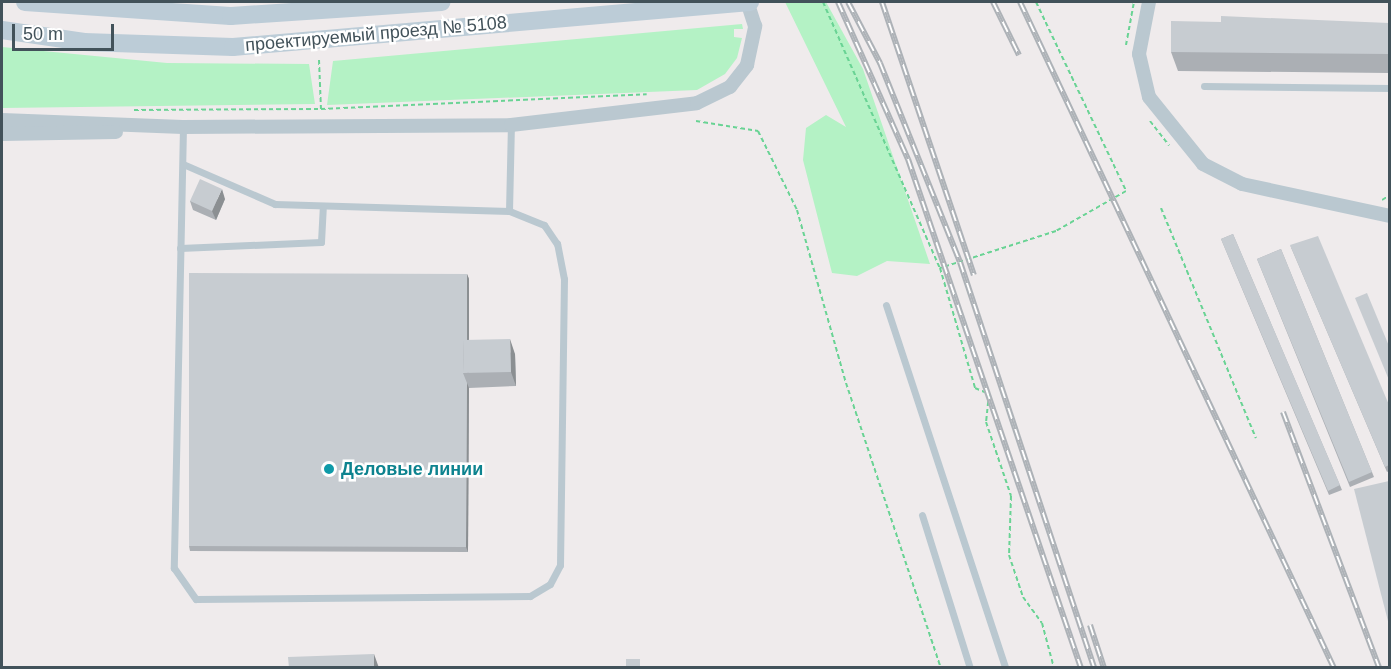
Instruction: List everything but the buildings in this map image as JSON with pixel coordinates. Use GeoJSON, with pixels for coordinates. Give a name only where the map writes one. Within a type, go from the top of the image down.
{"type":"FeatureCollection","features":[{"type":"Feature","properties":{"kind":"main road","name":"проектируемый проезд № 5108"},"geometry":{"type":"LineString","coordinates":[[25,2],[151,14],[304,12],[442,2]]}},
{"type":"Feature","properties":{"kind":"main road","name":"проектируемый проезд № 5108"},"geometry":{"type":"LineString","coordinates":[[2,30],[159,46],[306,42],[749,2]]}},
{"type":"Feature","properties":{"kind":"street"},"geometry":{"type":"LineString","coordinates":[[2,134],[183,127],[511,125],[607,117],[710,99],[740,77],[752,52],[755,25],[749,2]]}},
{"type":"Feature","properties":{"kind":"street"},"geometry":{"type":"LineString","coordinates":[[1149,2],[1138,54],[1149,97],[1203,164],[1242,184],[1389,216]]}},
{"type":"Feature","properties":{"kind":"street"},"geometry":{"type":"LineString","coordinates":[[2,120],[183,127]]}},
{"type":"Feature","properties":{"kind":"lane"},"geometry":{"type":"LineString","coordinates":[[755,2],[755,25]]}},
{"type":"Feature","properties":{"kind":"lane"},"geometry":{"type":"LineString","coordinates":[[1204,86],[1389,88]]}},
{"type":"Feature","properties":{"kind":"lane"},"geometry":{"type":"LineString","coordinates":[[509,211],[511,125]]}},
{"type":"Feature","properties":{"kind":"lane"},"geometry":{"type":"LineString","coordinates":[[183,127],[174,568],[196,598],[530,596],[550,584],[560,565],[564,279],[557,244],[544,225],[509,211],[323,209],[274,204],[183,164]]}},
{"type":"Feature","properties":{"kind":"lane"},"geometry":{"type":"LineString","coordinates":[[180,248],[321,242],[323,209]]}},
{"type":"Feature","properties":{"kind":"lane"},"geometry":{"type":"LineString","coordinates":[[886,305],[1005,668]]}},
{"type":"Feature","properties":{"kind":"lane"},"geometry":{"type":"LineString","coordinates":[[922,515],[970,668]]}},
{"type":"Feature","properties":{"kind":"path"},"geometry":{"type":"LineString","coordinates":[[823,2],[940,268],[975,388],[990,394],[986,422],[1011,496],[1009,555],[1023,597],[1042,623],[1054,668]]}},
{"type":"Feature","properties":{"kind":"path"},"geometry":{"type":"LineString","coordinates":[[940,268],[1056,231],[1126,191],[1036,2]]}},
{"type":"Feature","properties":{"kind":"path"},"geometry":{"type":"LineString","coordinates":[[1125,51],[1134,2]]}},
{"type":"Feature","properties":{"kind":"path"},"geometry":{"type":"LineString","coordinates":[[319,60],[321,109]]}},
{"type":"Feature","properties":{"kind":"path"},"geometry":{"type":"LineString","coordinates":[[132,110],[321,109],[656,94]]}},
{"type":"Feature","properties":{"kind":"path"},"geometry":{"type":"LineString","coordinates":[[1144,112],[1172,149]]}},
{"type":"Feature","properties":{"kind":"path"},"geometry":{"type":"LineString","coordinates":[[696,121],[758,130],[797,210],[846,383],[941,668]]}},
{"type":"Feature","properties":{"kind":"path"},"geometry":{"type":"LineString","coordinates":[[1375,202],[1389,195]]}},
{"type":"Feature","properties":{"kind":"path"},"geometry":{"type":"LineString","coordinates":[[1161,208],[1256,438]]}},
{"type":"Feature","properties":{"kind":"green space"},"geometry":{"type":"Polygon","coordinates":[[[785,2],[826,2],[863,69],[930,264],[887,261],[857,276],[832,273],[803,160],[806,128],[826,115],[846,127],[785,2]]]}},
{"type":"Feature","properties":{"kind":"green space"},"geometry":{"type":"Polygon","coordinates":[[[742,24],[743,29],[734,29],[734,37],[742,38],[737,58],[725,74],[697,90],[327,105],[333,61],[742,24]]]}},
{"type":"Feature","properties":{"kind":"green space"},"geometry":{"type":"Polygon","coordinates":[[[2,47],[167,63],[309,64],[315,104],[2,108],[2,47]]]}},
{"type":"Feature","properties":{"kind":"railway"},"geometry":{"type":"LineString","coordinates":[[838,2],[908,159],[1081,668]]}},
{"type":"Feature","properties":{"kind":"railway"},"geometry":{"type":"LineString","coordinates":[[848,2],[880,63],[960,262],[1094,668]]}},
{"type":"Feature","properties":{"kind":"railway"},"geometry":{"type":"LineString","coordinates":[[882,2],[974,275]]}},
{"type":"Feature","properties":{"kind":"railway"},"geometry":{"type":"LineString","coordinates":[[993,2],[1019,55]]}},
{"type":"Feature","properties":{"kind":"railway"},"geometry":{"type":"LineString","coordinates":[[1020,2],[1334,668]]}},
{"type":"Feature","properties":{"kind":"railway"},"geometry":{"type":"LineString","coordinates":[[1283,412],[1379,668]]}},
{"type":"Feature","properties":{"kind":"railway"},"geometry":{"type":"LineString","coordinates":[[1090,625],[1104,668]]}},
{"type":"Feature","properties":{"kind":"place","name":"Деловые линии"},"geometry":{"type":"Point","coordinates":[329,469]}}]}
